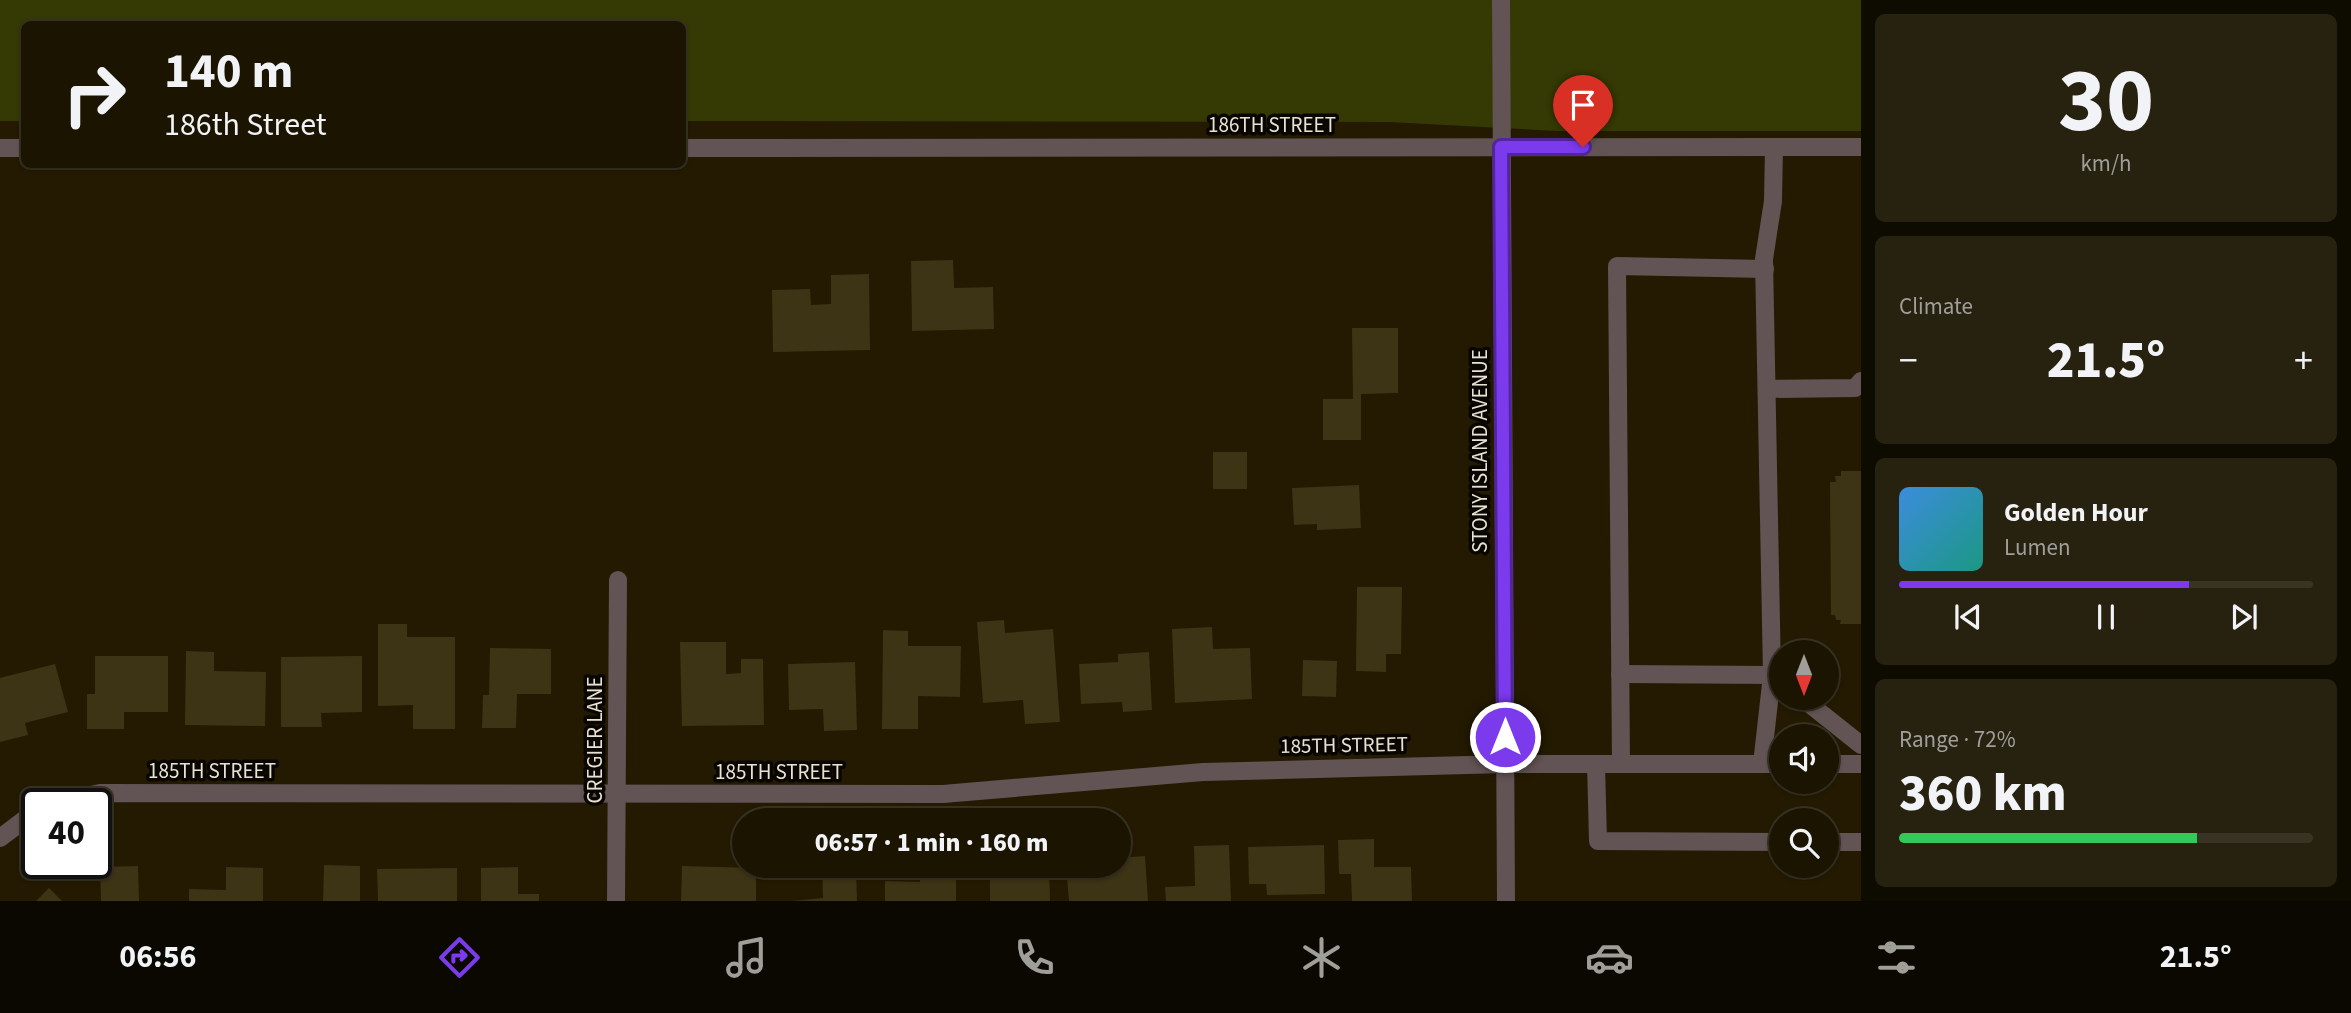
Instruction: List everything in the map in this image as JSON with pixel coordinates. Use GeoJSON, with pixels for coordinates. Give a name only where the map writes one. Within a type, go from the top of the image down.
{"type":"FeatureCollection","features":[{"type":"Feature","properties":{"kind":"street","name":"STONY ISLAND AVENUE"},"geometry":{"type":"LineString","coordinates":[[1501,0],[1506,901]]}},
{"type":"Feature","properties":{"kind":"street"},"geometry":{"type":"LineString","coordinates":[[1774,147],[1773,201],[1765,269],[1776,640]]}},
{"type":"Feature","properties":{"kind":"street","name":"186TH STREET"},"geometry":{"type":"LineString","coordinates":[[686,148],[1861,147]]}},
{"type":"Feature","properties":{"kind":"street"},"geometry":{"type":"LineString","coordinates":[[0,148],[21,148]]}},
{"type":"Feature","properties":{"kind":"street"},"geometry":{"type":"LineString","coordinates":[[1621,764],[1617,265],[1765,269]]}},
{"type":"Feature","properties":{"kind":"street"},"geometry":{"type":"LineString","coordinates":[[1767,389],[1855,388],[1861,381]]}},
{"type":"Feature","properties":{"kind":"street","name":"CREGIER LANE"},"geometry":{"type":"LineString","coordinates":[[617,901],[618,580]]}},
{"type":"Feature","properties":{"kind":"street"},"geometry":{"type":"LineString","coordinates":[[1620,674],[1769,678]]}},
{"type":"Feature","properties":{"kind":"street"},"geometry":{"type":"LineString","coordinates":[[1762,764],[1771,710]]}},
{"type":"Feature","properties":{"kind":"street"},"geometry":{"type":"LineString","coordinates":[[1817,710],[1861,745]]}},
{"type":"Feature","properties":{"kind":"street","name":"185TH STREET"},"geometry":{"type":"LineString","coordinates":[[112,793],[618,796],[943,794],[1203,772],[1505,764],[1769,764]]}},
{"type":"Feature","properties":{"kind":"street"},"geometry":{"type":"LineString","coordinates":[[1596,764],[1598,841],[1769,842]]}},
{"type":"Feature","properties":{"kind":"street"},"geometry":{"type":"LineString","coordinates":[[1839,764],[1861,764]]}},
{"type":"Feature","properties":{"kind":"street"},"geometry":{"type":"LineString","coordinates":[[0,838],[21,822]]}},
{"type":"Feature","properties":{"kind":"street"},"geometry":{"type":"LineString","coordinates":[[1839,842],[1861,842]]}},
{"type":"Feature","properties":{"kind":"green space"},"geometry":{"type":"Polygon","coordinates":[[[0,0],[1861,0],[1861,131],[1558,131],[1389,122],[686,121],[686,21],[21,21],[21,121],[0,121],[0,0]]]}},
{"type":"Feature","properties":{"kind":"building"},"geometry":{"type":"Polygon","coordinates":[[[953,260],[954,288],[993,287],[994,329],[912,331],[911,261],[953,260]]]}},
{"type":"Feature","properties":{"kind":"building"},"geometry":{"type":"Polygon","coordinates":[[[869,274],[870,350],[773,352],[772,290],[810,289],[811,305],[831,304],[831,275],[869,274]]]}},
{"type":"Feature","properties":{"kind":"building"},"geometry":{"type":"Polygon","coordinates":[[[1352,328],[1398,328],[1398,393],[1361,394],[1361,440],[1323,440],[1323,399],[1353,399],[1352,328]]]}},
{"type":"Feature","properties":{"kind":"building"},"geometry":{"type":"Polygon","coordinates":[[[1213,452],[1247,452],[1247,489],[1213,489],[1213,452]]]}},
{"type":"Feature","properties":{"kind":"building"},"geometry":{"type":"Polygon","coordinates":[[[1841,471],[1861,471],[1861,624],[1840,624],[1841,620],[1836,620],[1835,615],[1831,615],[1830,482],[1836,482],[1835,476],[1841,476],[1841,471]]]}},
{"type":"Feature","properties":{"kind":"building"},"geometry":{"type":"Polygon","coordinates":[[[1359,485],[1361,528],[1317,530],[1317,524],[1294,525],[1292,488],[1359,485]]]}},
{"type":"Feature","properties":{"kind":"building"},"geometry":{"type":"Polygon","coordinates":[[[1357,587],[1402,587],[1401,654],[1386,654],[1386,672],[1356,671],[1357,587]]]}},
{"type":"Feature","properties":{"kind":"building"},"geometry":{"type":"Polygon","coordinates":[[[1004,620],[1005,633],[1053,629],[1060,722],[1025,724],[1023,700],[983,703],[977,622],[1004,620]]]}},
{"type":"Feature","properties":{"kind":"building"},"geometry":{"type":"Polygon","coordinates":[[[378,624],[407,624],[407,637],[455,637],[455,729],[413,729],[413,705],[378,706],[378,624]]]}},
{"type":"Feature","properties":{"kind":"building"},"geometry":{"type":"Polygon","coordinates":[[[1212,627],[1213,649],[1250,648],[1252,699],[1175,703],[1172,629],[1212,627]]]}},
{"type":"Feature","properties":{"kind":"building"},"geometry":{"type":"Polygon","coordinates":[[[883,630],[908,631],[908,646],[961,646],[960,697],[918,696],[918,729],[882,729],[883,630]]]}},
{"type":"Feature","properties":{"kind":"building"},"geometry":{"type":"Polygon","coordinates":[[[680,642],[726,642],[726,674],[741,673],[741,659],[763,659],[764,725],[682,726],[680,642]]]}},
{"type":"Feature","properties":{"kind":"building"},"geometry":{"type":"Polygon","coordinates":[[[490,648],[551,649],[551,694],[517,694],[516,728],[482,728],[483,695],[489,695],[490,648]]]}},
{"type":"Feature","properties":{"kind":"building"},"geometry":{"type":"Polygon","coordinates":[[[186,651],[214,652],[214,671],[266,672],[265,726],[185,725],[186,651]]]}},
{"type":"Feature","properties":{"kind":"building"},"geometry":{"type":"Polygon","coordinates":[[[1149,652],[1152,710],[1123,712],[1122,702],[1081,704],[1079,664],[1118,662],[1118,654],[1149,652]]]}},
{"type":"Feature","properties":{"kind":"building"},"geometry":{"type":"Polygon","coordinates":[[[95,656],[168,656],[168,712],[124,712],[124,729],[87,729],[87,694],[95,694],[95,656]]]}},
{"type":"Feature","properties":{"kind":"building"},"geometry":{"type":"Polygon","coordinates":[[[362,656],[362,712],[321,713],[322,727],[281,727],[281,657],[362,656]]]}},
{"type":"Feature","properties":{"kind":"building"},"geometry":{"type":"Polygon","coordinates":[[[1303,660],[1337,661],[1336,697],[1302,696],[1303,660]]]}},
{"type":"Feature","properties":{"kind":"building"},"geometry":{"type":"Polygon","coordinates":[[[855,662],[857,730],[824,731],[823,709],[789,710],[788,664],[855,662]]]}},
{"type":"Feature","properties":{"kind":"building"},"geometry":{"type":"Polygon","coordinates":[[[55,664],[68,712],[25,723],[28,735],[0,742],[0,678],[55,664]]]}},
{"type":"Feature","properties":{"kind":"building"},"geometry":{"type":"Polygon","coordinates":[[[1374,839],[1374,867],[1411,867],[1412,901],[1352,901],[1351,874],[1339,874],[1338,840],[1374,839]]]}},
{"type":"Feature","properties":{"kind":"building"},"geometry":{"type":"Polygon","coordinates":[[[1229,845],[1231,901],[1166,901],[1165,887],[1195,886],[1194,846],[1229,845]]]}},
{"type":"Feature","properties":{"kind":"building"},"geometry":{"type":"Polygon","coordinates":[[[1324,845],[1325,894],[1267,895],[1266,884],[1249,884],[1248,847],[1324,845]]]}},
{"type":"Feature","properties":{"kind":"building"},"geometry":{"type":"Polygon","coordinates":[[[1145,856],[1148,901],[1069,901],[1067,878],[1131,878],[1131,857],[1145,856]]]}},
{"type":"Feature","properties":{"kind":"building"},"geometry":{"type":"Polygon","coordinates":[[[324,865],[360,866],[360,901],[323,901],[324,865]]]}},
{"type":"Feature","properties":{"kind":"building"},"geometry":{"type":"Polygon","coordinates":[[[138,866],[139,901],[101,901],[100,879],[112,879],[112,867],[138,866]]]}},
{"type":"Feature","properties":{"kind":"building"},"geometry":{"type":"Polygon","coordinates":[[[682,866],[732,867],[732,878],[756,878],[756,901],[681,901],[682,866]]]}},
{"type":"Feature","properties":{"kind":"building"},"geometry":{"type":"Polygon","coordinates":[[[226,867],[263,868],[263,901],[189,901],[189,889],[226,890],[226,867]]]}},
{"type":"Feature","properties":{"kind":"building"},"geometry":{"type":"Polygon","coordinates":[[[518,867],[518,894],[539,894],[539,901],[481,901],[481,868],[518,867]]]}},
{"type":"Feature","properties":{"kind":"building"},"geometry":{"type":"Polygon","coordinates":[[[457,868],[457,901],[378,901],[377,869],[457,868]]]}},
{"type":"Feature","properties":{"kind":"building"},"geometry":{"type":"Polygon","coordinates":[[[822,878],[856,878],[857,901],[792,901],[823,898],[822,878]]]}},
{"type":"Feature","properties":{"kind":"building"},"geometry":{"type":"Polygon","coordinates":[[[920,878],[956,878],[956,901],[885,901],[885,881],[920,882],[920,878]]]}},
{"type":"Feature","properties":{"kind":"building"},"geometry":{"type":"Polygon","coordinates":[[[990,878],[1049,878],[1050,901],[990,901],[990,878]]]}},
{"type":"Feature","properties":{"kind":"building"},"geometry":{"type":"Polygon","coordinates":[[[49,888],[62,901],[36,901],[49,888]]]}},
{"type":"Feature","properties":{"kind":"route"},"geometry":{"type":"LineString","coordinates":[[1505,737],[1501,147],[1583,147]]}}]}
